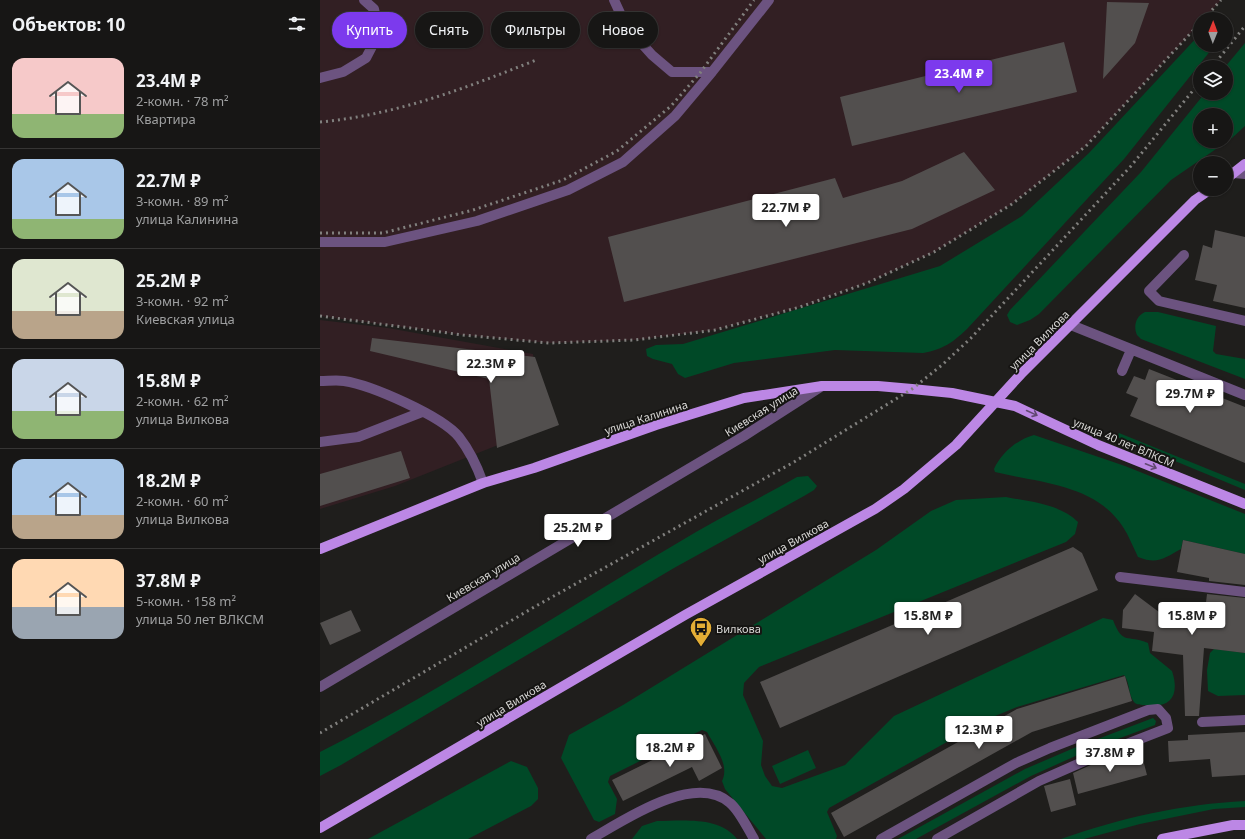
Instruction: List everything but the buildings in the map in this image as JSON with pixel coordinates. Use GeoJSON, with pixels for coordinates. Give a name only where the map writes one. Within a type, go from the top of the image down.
{"type":"FeatureCollection","features":[{"type":"Feature","properties":{"kind":"main road"},"geometry":{"type":"LineString","coordinates":[[1233,174],[1245,164]]}},
{"type":"Feature","properties":{"kind":"main road","name":"улица Вилкова"},"geometry":{"type":"LineString","coordinates":[[320,828],[685,615],[875,509],[904,489],[956,445],[995,401],[1195,200],[1201,196]]}},
{"type":"Feature","properties":{"kind":"main road","name":"улица Калинина"},"geometry":{"type":"LineString","coordinates":[[320,549],[483,483],[744,398],[822,386],[878,386],[912,389],[995,401]]}},
{"type":"Feature","properties":{"kind":"main road","name":"улица 40 лет ВЛКСМ"},"geometry":{"type":"LineString","coordinates":[[995,401],[1015,406],[1098,445],[1245,504]]}},
{"type":"Feature","properties":{"kind":"main road"},"geometry":{"type":"LineString","coordinates":[[1162,839],[1233,825],[1245,825]]}},
{"type":"Feature","properties":{"kind":"street"},"geometry":{"type":"LineString","coordinates":[[320,78],[343,72],[366,58],[379,33],[374,9],[364,0]]}},
{"type":"Feature","properties":{"kind":"street"},"geometry":{"type":"LineString","coordinates":[[614,0],[626,26],[652,55],[672,72],[712,72]]}},
{"type":"Feature","properties":{"kind":"street"},"geometry":{"type":"LineString","coordinates":[[320,242],[385,242],[477,221],[568,190],[623,162],[675,116],[738,40],[768,0]]}},
{"type":"Feature","properties":{"kind":"street"},"geometry":{"type":"LineString","coordinates":[[1233,176],[1245,174]]}},
{"type":"Feature","properties":{"kind":"street"},"geometry":{"type":"LineString","coordinates":[[1184,255],[1149,291],[1159,301],[1245,321]]}},
{"type":"Feature","properties":{"kind":"street"},"geometry":{"type":"LineString","coordinates":[[1070,325],[1245,395]]}},
{"type":"Feature","properties":{"kind":"street"},"geometry":{"type":"LineString","coordinates":[[1122,371],[1130,350]]}},
{"type":"Feature","properties":{"kind":"street"},"geometry":{"type":"LineString","coordinates":[[320,381],[345,381],[390,396],[442,422],[458,436],[473,458],[483,483]]}},
{"type":"Feature","properties":{"kind":"street","name":"Киевская улица"},"geometry":{"type":"LineString","coordinates":[[320,687],[744,436],[822,386]]}},
{"type":"Feature","properties":{"kind":"street"},"geometry":{"type":"LineString","coordinates":[[320,442],[358,437],[422,412]]}},
{"type":"Feature","properties":{"kind":"street"},"geometry":{"type":"LineString","coordinates":[[1120,577],[1245,592]]}},
{"type":"Feature","properties":{"kind":"street"},"geometry":{"type":"LineString","coordinates":[[881,839],[1016,763],[1050,748],[1148,710],[1158,710],[1166,718],[1168,728],[1096,756],[1039,781],[937,839]]}},
{"type":"Feature","properties":{"kind":"street"},"geometry":{"type":"LineString","coordinates":[[1202,722],[1245,720]]}},
{"type":"Feature","properties":{"kind":"street"},"geometry":{"type":"LineString","coordinates":[[591,839],[660,801],[685,794],[713,794],[731,803],[754,839]]}},
{"type":"Feature","properties":{"kind":"shaded area"},"geometry":{"type":"Polygon","coordinates":[[[320,0],[1221,0],[1210,12],[1193,12],[1193,31],[1086,146],[1012,204],[934,252],[867,283],[800,307],[715,330],[635,340],[549,343],[463,335],[320,316],[320,0]]]}},
{"type":"Feature","properties":{"kind":"shaded area"},"geometry":{"type":"Polygon","coordinates":[[[320,320],[388,328],[533,354],[541,428],[395,486],[320,509],[320,320]]]}},
{"type":"Feature","properties":{"kind":"green space"},"geometry":{"type":"Polygon","coordinates":[[[1193,42],[1193,52],[1209,52],[1203,60],[1193,60],[1193,73],[1124,159],[967,329],[947,345],[937,350],[923,353],[835,350],[734,363],[685,378],[678,374],[672,364],[647,356],[646,349],[656,345],[683,344],[940,266],[1022,216],[1089,153],[1193,42]]]}},
{"type":"Feature","properties":{"kind":"green space"},"geometry":{"type":"Polygon","coordinates":[[[1245,43],[1245,126],[1233,137],[1233,108],[1193,108],[1193,148],[1217,148],[1206,156],[1193,156],[1193,165],[1171,180],[1039,314],[1030,320],[1017,325],[1010,322],[1007,315],[1010,310],[1141,172],[1199,100],[1233,100],[1233,60],[1231,60],[1245,43]]]}},
{"type":"Feature","properties":{"kind":"green space"},"geometry":{"type":"Polygon","coordinates":[[[1145,312],[1158,312],[1216,326],[1213,351],[1216,354],[1245,359],[1245,379],[1141,339],[1137,335],[1135,325],[1139,316],[1145,312]]]}},
{"type":"Feature","properties":{"kind":"green space"},"geometry":{"type":"Polygon","coordinates":[[[1119,433],[1245,484],[1245,490],[1117,437],[1119,433]]]}},
{"type":"Feature","properties":{"kind":"green space"},"geometry":{"type":"Polygon","coordinates":[[[1034,435],[1125,466],[1245,514],[1245,554],[1183,540],[1181,549],[1165,558],[1151,560],[1138,557],[1123,527],[1111,513],[1098,502],[1082,494],[1048,483],[995,472],[994,469],[997,463],[1006,452],[1016,443],[1034,435]]]}},
{"type":"Feature","properties":{"kind":"green space"},"geometry":{"type":"Polygon","coordinates":[[[808,476],[817,486],[814,490],[674,568],[320,776],[320,752],[368,727],[463,673],[696,532],[797,477],[808,476]]]}},
{"type":"Feature","properties":{"kind":"green space"},"geometry":{"type":"Polygon","coordinates":[[[1006,497],[1035,502],[1063,511],[1078,522],[1075,534],[1066,542],[759,667],[744,683],[743,695],[763,741],[761,765],[765,776],[772,786],[782,788],[845,765],[894,716],[1103,618],[1113,620],[1120,633],[1126,638],[1141,640],[1148,643],[1150,653],[1172,671],[1175,687],[1174,693],[1167,702],[1162,705],[1155,706],[1139,705],[1135,703],[1132,699],[1124,675],[1017,707],[988,719],[829,808],[827,812],[837,836],[836,839],[766,839],[725,789],[722,781],[724,775],[723,762],[707,732],[702,730],[610,776],[608,782],[617,799],[615,814],[599,822],[594,820],[561,758],[569,735],[623,705],[876,550],[931,511],[956,500],[1006,497]]]}},
{"type":"Feature","properties":{"kind":"green space"},"geometry":{"type":"Polygon","coordinates":[[[1214,649],[1245,653],[1245,695],[1218,696],[1208,691],[1207,670],[1210,653],[1214,649]]]}},
{"type":"Feature","properties":{"kind":"green space"},"geometry":{"type":"Polygon","coordinates":[[[1153,718],[1156,721],[1155,725],[1091,749],[1031,776],[916,839],[898,839],[1025,769],[1074,748],[1153,718]]]}},
{"type":"Feature","properties":{"kind":"green space"},"geometry":{"type":"Polygon","coordinates":[[[808,750],[816,768],[780,784],[772,766],[808,750]]]}},
{"type":"Feature","properties":{"kind":"green space"},"geometry":{"type":"Polygon","coordinates":[[[511,761],[527,767],[538,788],[538,799],[531,806],[468,839],[368,839],[511,761]]]}},
{"type":"Feature","properties":{"kind":"green space"},"geometry":{"type":"Polygon","coordinates":[[[1245,801],[1245,807],[1214,809],[1140,824],[1084,839],[1061,839],[1083,831],[1152,813],[1198,805],[1245,801]]]}},
{"type":"Feature","properties":{"kind":"green space"},"geometry":{"type":"Polygon","coordinates":[[[657,821],[700,821],[711,823],[721,826],[737,839],[632,839],[642,826],[657,821]]]}},
{"type":"Feature","properties":{"kind":"railway"},"geometry":{"type":"LineString","coordinates":[[320,233],[383,233],[473,210],[563,180],[617,151],[671,106],[700,73],[754,0]]}},
{"type":"Feature","properties":{"kind":"railway"},"geometry":{"type":"LineString","coordinates":[[1210,12],[1221,0]]}},
{"type":"Feature","properties":{"kind":"railway"},"geometry":{"type":"LineString","coordinates":[[1218,60],[1245,26]]}},
{"type":"Feature","properties":{"kind":"railway"},"geometry":{"type":"LineString","coordinates":[[320,316],[463,335],[549,343],[635,340],[715,330],[800,307],[867,283],[934,252],[1012,204],[1086,146],[1193,31]]}},
{"type":"Feature","properties":{"kind":"railway"},"geometry":{"type":"LineString","coordinates":[[320,122],[403,107],[483,81],[536,60]]}},
{"type":"Feature","properties":{"kind":"railway"},"geometry":{"type":"LineString","coordinates":[[320,733],[536,606],[794,462],[912,389],[942,365],[971,338],[1131,166],[1193,91]]}},
{"type":"Feature","properties":{"kind":"place","name":"Вилкова"},"geometry":{"type":"Point","coordinates":[701,648]}}]}
